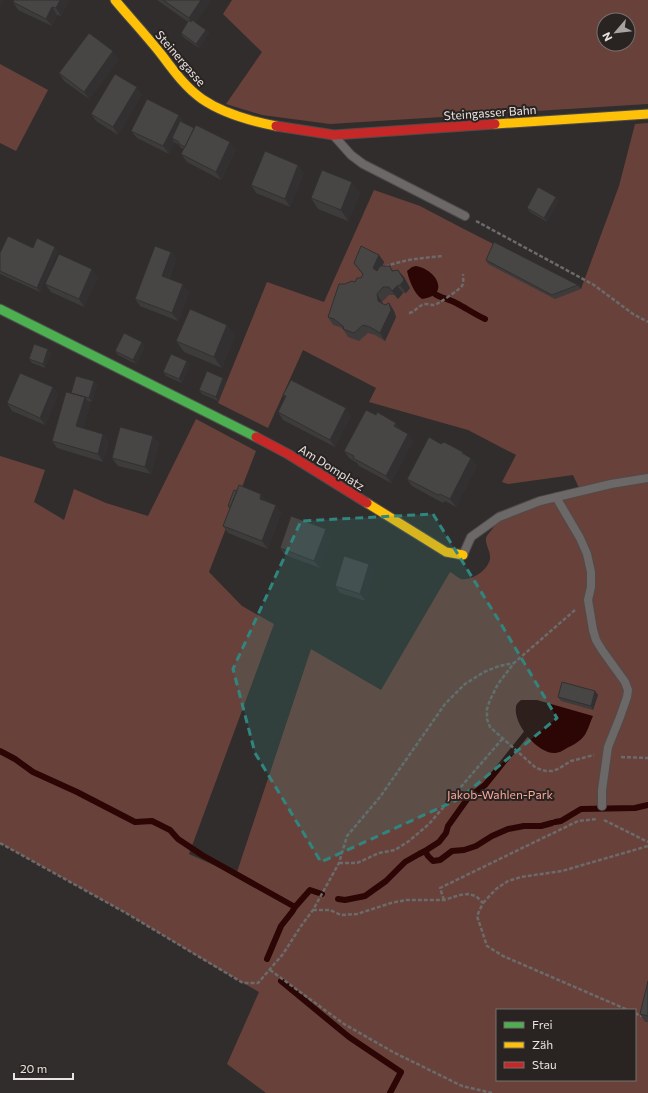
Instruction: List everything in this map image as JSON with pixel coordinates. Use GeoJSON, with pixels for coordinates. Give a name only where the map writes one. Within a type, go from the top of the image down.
{"type":"FeatureCollection","features":[{"type":"Feature","properties":{"kind":"street","name":"Steinergasse"},"geometry":{"type":"LineString","coordinates":[[115,0],[182,80],[202,99],[217,108],[254,121],[304,131],[334,135]]}},
{"type":"Feature","properties":{"kind":"street","name":"Steingasser Bahn"},"geometry":{"type":"LineString","coordinates":[[334,135],[648,114]]}},
{"type":"Feature","properties":{"kind":"street","name":"Am Domplatz"},"geometry":{"type":"LineString","coordinates":[[0,309],[259,438],[288,454],[446,552],[463,555]]}},
{"type":"Feature","properties":{"kind":"lane"},"geometry":{"type":"LineString","coordinates":[[334,135],[351,155],[363,164],[465,216]]}},
{"type":"Feature","properties":{"kind":"lane","name":"Am Domplatz"},"geometry":{"type":"LineString","coordinates":[[463,555],[471,537],[499,517],[540,501],[612,484],[648,478]]}},
{"type":"Feature","properties":{"kind":"lane"},"geometry":{"type":"LineString","coordinates":[[556,497],[580,538],[587,554],[591,572],[591,587],[588,600],[596,640],[625,682],[628,690],[620,717],[608,747],[602,790],[602,806]]}},
{"type":"Feature","properties":{"kind":"path"},"geometry":{"type":"LineString","coordinates":[[465,216],[594,285],[633,314],[648,322]]}},
{"type":"Feature","properties":{"kind":"path"},"geometry":{"type":"LineString","coordinates":[[381,269],[403,261],[443,256]]}},
{"type":"Feature","properties":{"kind":"path"},"geometry":{"type":"LineString","coordinates":[[409,314],[414,312],[421,305],[435,305],[458,290],[462,286],[464,280],[463,274]]}},
{"type":"Feature","properties":{"kind":"path"},"geometry":{"type":"LineString","coordinates":[[546,771],[536,768],[490,727],[486,719],[487,709],[498,684],[514,663],[588,600]]}},
{"type":"Feature","properties":{"kind":"path"},"geometry":{"type":"LineString","coordinates":[[0,843],[126,913],[243,983],[258,983],[283,954],[313,910],[339,863],[347,836],[380,797],[445,704],[465,684],[484,672],[499,666],[514,663]]}},
{"type":"Feature","properties":{"kind":"path"},"geometry":{"type":"LineString","coordinates":[[339,863],[357,863],[379,853],[395,850],[409,840],[429,824],[503,738]]}},
{"type":"Feature","properties":{"kind":"path"},"geometry":{"type":"LineString","coordinates":[[444,900],[440,888],[578,821],[601,818],[648,842]]}},
{"type":"Feature","properties":{"kind":"path"},"geometry":{"type":"LineString","coordinates":[[626,1009],[503,956],[487,946],[477,916],[482,903],[496,889],[508,881],[521,877],[562,871],[648,846]]}},
{"type":"Feature","properties":{"kind":"path"},"geometry":{"type":"LineString","coordinates":[[313,910],[330,910],[341,914],[357,914],[391,903],[406,900],[444,900],[468,894],[476,896],[482,903]]}},
{"type":"Feature","properties":{"kind":"path"},"geometry":{"type":"LineString","coordinates":[[270,970],[344,1024],[393,1052],[462,1086],[492,1093]]}},
{"type":"Feature","properties":{"kind":"path"},"geometry":{"type":"LineString","coordinates":[[636,1014],[641,1016],[643,1009]]}},
{"type":"Feature","properties":{"kind":"highlighted area"},"geometry":{"type":"Polygon","coordinates":[[[433,514],[557,718],[459,799],[321,862],[255,753],[233,669],[301,521],[433,514]]]}},
{"type":"Feature","properties":{"kind":"green space"},"geometry":{"type":"Polygon","coordinates":[[[232,0],[648,0],[648,104],[330,124],[262,115],[226,104],[262,52],[223,14],[232,0]]]}},
{"type":"Feature","properties":{"kind":"green space"},"geometry":{"type":"Polygon","coordinates":[[[0,64],[48,90],[16,151],[0,143],[0,64]]]}},
{"type":"Feature","properties":{"kind":"green space","name":"Jakob-Wahlen-Park"},"geometry":{"type":"Polygon","coordinates":[[[648,123],[648,1093],[266,1093],[227,1064],[259,992],[126,913],[0,843],[0,456],[45,470],[34,502],[64,520],[74,489],[106,503],[148,516],[196,419],[256,451],[209,572],[242,606],[274,624],[189,854],[236,875],[311,649],[381,690],[450,572],[461,579],[470,578],[483,571],[489,563],[490,556],[486,538],[499,517],[580,490],[573,475],[508,484],[502,482],[516,455],[468,430],[369,402],[376,388],[303,350],[268,428],[218,403],[267,282],[324,302],[374,190],[420,206],[581,289],[619,186],[635,124],[648,123]]]}},
{"type":"Feature","properties":{"kind":"shaded area"},"geometry":{"type":"Polygon","coordinates":[[[416,266],[424,268],[430,272],[438,283],[436,293],[431,297],[422,299],[412,286],[407,271],[416,266]]]}},
{"type":"Feature","properties":{"kind":"shaded area"},"geometry":{"type":"Polygon","coordinates":[[[521,700],[537,700],[593,716],[583,738],[559,752],[548,752],[541,749],[528,737],[518,722],[516,707],[521,700]]]}},
{"type":"Feature","properties":{"kind":"building"},"geometry":{"type":"Polygon","coordinates":[[[14,0],[60,0],[56,8],[52,7],[46,19],[13,2],[14,0]]]}},
{"type":"Feature","properties":{"kind":"building"},"geometry":{"type":"Polygon","coordinates":[[[163,0],[201,0],[189,18],[163,0]]]}},
{"type":"Feature","properties":{"kind":"building"},"geometry":{"type":"Polygon","coordinates":[[[189,20],[191,22],[192,20],[206,30],[196,44],[181,33],[189,20]]]}},
{"type":"Feature","properties":{"kind":"building"},"geometry":{"type":"Polygon","coordinates":[[[89,33],[113,51],[84,92],[59,73],[89,33]]]}},
{"type":"Feature","properties":{"kind":"building"},"geometry":{"type":"Polygon","coordinates":[[[115,74],[137,87],[113,127],[91,114],[115,74]]]}},
{"type":"Feature","properties":{"kind":"building"},"geometry":{"type":"Polygon","coordinates":[[[147,99],[179,115],[163,146],[131,131],[147,99]]]}},
{"type":"Feature","properties":{"kind":"building"},"geometry":{"type":"Polygon","coordinates":[[[180,121],[194,128],[185,147],[172,138],[180,121]]]}},
{"type":"Feature","properties":{"kind":"building"},"geometry":{"type":"Polygon","coordinates":[[[196,125],[230,142],[216,172],[181,154],[196,125]]]}},
{"type":"Feature","properties":{"kind":"building"},"geometry":{"type":"Polygon","coordinates":[[[265,151],[298,165],[285,199],[251,185],[265,151]]]}},
{"type":"Feature","properties":{"kind":"building"},"geometry":{"type":"Polygon","coordinates":[[[322,170],[352,182],[341,210],[311,198],[322,170]]]}},
{"type":"Feature","properties":{"kind":"building"},"geometry":{"type":"Polygon","coordinates":[[[538,187],[556,197],[544,218],[527,208],[538,187]]]}},
{"type":"Feature","properties":{"kind":"building"},"geometry":{"type":"Polygon","coordinates":[[[8,236],[33,248],[37,238],[55,247],[37,288],[0,271],[0,253],[8,236]]]}},
{"type":"Feature","properties":{"kind":"building"},"geometry":{"type":"Polygon","coordinates":[[[494,242],[578,285],[552,295],[486,260],[494,242]]]}},
{"type":"Feature","properties":{"kind":"building"},"geometry":{"type":"Polygon","coordinates":[[[155,246],[171,252],[162,276],[183,284],[172,313],[135,299],[155,246]]]}},
{"type":"Feature","properties":{"kind":"building"},"geometry":{"type":"Polygon","coordinates":[[[361,246],[379,255],[373,268],[377,271],[380,266],[390,266],[392,271],[398,270],[404,280],[392,291],[389,287],[383,287],[377,294],[378,301],[385,305],[389,303],[391,310],[380,333],[363,325],[354,333],[343,329],[344,327],[334,319],[328,317],[339,284],[345,284],[352,281],[355,282],[357,278],[361,278],[363,274],[354,263],[361,246]]]}},
{"type":"Feature","properties":{"kind":"building"},"geometry":{"type":"Polygon","coordinates":[[[59,254],[92,269],[79,299],[45,284],[59,254]]]}},
{"type":"Feature","properties":{"kind":"building"},"geometry":{"type":"Polygon","coordinates":[[[190,309],[227,325],[214,357],[176,341],[190,309]]]}},
{"type":"Feature","properties":{"kind":"building"},"geometry":{"type":"Polygon","coordinates":[[[124,333],[142,342],[133,360],[115,351],[124,333]]]}},
{"type":"Feature","properties":{"kind":"building"},"geometry":{"type":"Polygon","coordinates":[[[34,344],[48,349],[43,364],[29,359],[34,344]]]}},
{"type":"Feature","properties":{"kind":"building"},"geometry":{"type":"Polygon","coordinates":[[[171,354],[187,361],[179,379],[163,372],[171,354]]]}},
{"type":"Feature","properties":{"kind":"building"},"geometry":{"type":"Polygon","coordinates":[[[207,371],[223,378],[216,397],[199,390],[207,371]]]}},
{"type":"Feature","properties":{"kind":"building"},"geometry":{"type":"Polygon","coordinates":[[[20,373],[53,387],[40,418],[7,403],[20,373]]]}},
{"type":"Feature","properties":{"kind":"building"},"geometry":{"type":"Polygon","coordinates":[[[76,376],[94,381],[89,398],[71,393],[76,376]]]}},
{"type":"Feature","properties":{"kind":"building"},"geometry":{"type":"Polygon","coordinates":[[[291,380],[346,408],[330,440],[278,412],[286,396],[283,395],[291,380]]]}},
{"type":"Feature","properties":{"kind":"building"},"geometry":{"type":"Polygon","coordinates":[[[66,392],[85,397],[76,426],[103,434],[98,454],[52,441],[66,392]]]}},
{"type":"Feature","properties":{"kind":"building"},"geometry":{"type":"Polygon","coordinates":[[[366,410],[376,415],[377,412],[396,423],[394,426],[408,434],[386,476],[353,458],[354,456],[344,451],[366,410]]]}},
{"type":"Feature","properties":{"kind":"building"},"geometry":{"type":"Polygon","coordinates":[[[120,427],[153,436],[145,467],[112,458],[120,427]]]}},
{"type":"Feature","properties":{"kind":"building"},"geometry":{"type":"Polygon","coordinates":[[[429,437],[441,444],[444,442],[471,458],[450,499],[440,494],[438,495],[407,479],[429,437]]]}},
{"type":"Feature","properties":{"kind":"building"},"geometry":{"type":"Polygon","coordinates":[[[239,485],[261,494],[260,499],[276,505],[262,541],[223,526],[239,485]]]}},
{"type":"Feature","properties":{"kind":"building"},"geometry":{"type":"Polygon","coordinates":[[[234,490],[237,491],[230,507],[228,506],[234,490]]]}},
{"type":"Feature","properties":{"kind":"building"},"geometry":{"type":"Polygon","coordinates":[[[291,516],[326,529],[314,561],[280,548],[291,516]]]}},
{"type":"Feature","properties":{"kind":"building"},"geometry":{"type":"Polygon","coordinates":[[[344,556],[369,564],[360,594],[335,586],[344,556]]]}},
{"type":"Feature","properties":{"kind":"building"},"geometry":{"type":"Polygon","coordinates":[[[562,682],[595,691],[591,706],[558,697],[562,682]]]}},
{"type":"Feature","properties":{"kind":"building"},"geometry":{"type":"Polygon","coordinates":[[[648,981],[648,1016],[640,1014],[648,981]]]}},
{"type":"Feature","properties":{"kind":"waterway"},"geometry":{"type":"LineString","coordinates":[[435,294],[485,319]]}},
{"type":"Feature","properties":{"kind":"waterway"},"geometry":{"type":"LineString","coordinates":[[425,851],[439,842],[446,833],[448,826],[468,798],[485,785],[526,734]]}},
{"type":"Feature","properties":{"kind":"waterway"},"geometry":{"type":"LineString","coordinates":[[0,751],[15,759],[33,772],[77,792],[135,822],[152,821],[170,830],[178,839],[202,855],[295,907]]}},
{"type":"Feature","properties":{"kind":"waterway"},"geometry":{"type":"LineString","coordinates":[[555,822],[561,821],[581,809],[635,808],[648,805]]}},
{"type":"Feature","properties":{"kind":"waterway"},"geometry":{"type":"LineString","coordinates":[[338,899],[345,900],[365,896],[386,881],[405,862],[425,851],[433,861],[440,860],[452,851],[464,850],[476,846],[492,836],[508,829],[524,826],[541,826],[552,823]]}},
{"type":"Feature","properties":{"kind":"waterway"},"geometry":{"type":"LineString","coordinates":[[267,959],[281,926],[295,907],[310,890],[322,894]]}},
{"type":"Feature","properties":{"kind":"waterway"},"geometry":{"type":"LineString","coordinates":[[281,981],[349,1037],[401,1072],[390,1093]]}},
{"type":"Feature","properties":{"kind":"traffic: fast"},"geometry":{"type":"LineString","coordinates":[[0,309],[256,437]]}},
{"type":"Feature","properties":{"kind":"traffic: slow"},"geometry":{"type":"LineString","coordinates":[[115,0],[180,78],[202,99],[228,113],[276,126]]}},
{"type":"Feature","properties":{"kind":"traffic: slow"},"geometry":{"type":"LineString","coordinates":[[495,124],[648,114]]}},
{"type":"Feature","properties":{"kind":"traffic: slow"},"geometry":{"type":"LineString","coordinates":[[367,503],[446,552],[463,555]]}},
{"type":"Feature","properties":{"kind":"traffic: jam"},"geometry":{"type":"LineString","coordinates":[[276,126],[334,135],[495,124]]}},
{"type":"Feature","properties":{"kind":"traffic: jam"},"geometry":{"type":"LineString","coordinates":[[256,437],[288,454],[367,503]]}}]}
